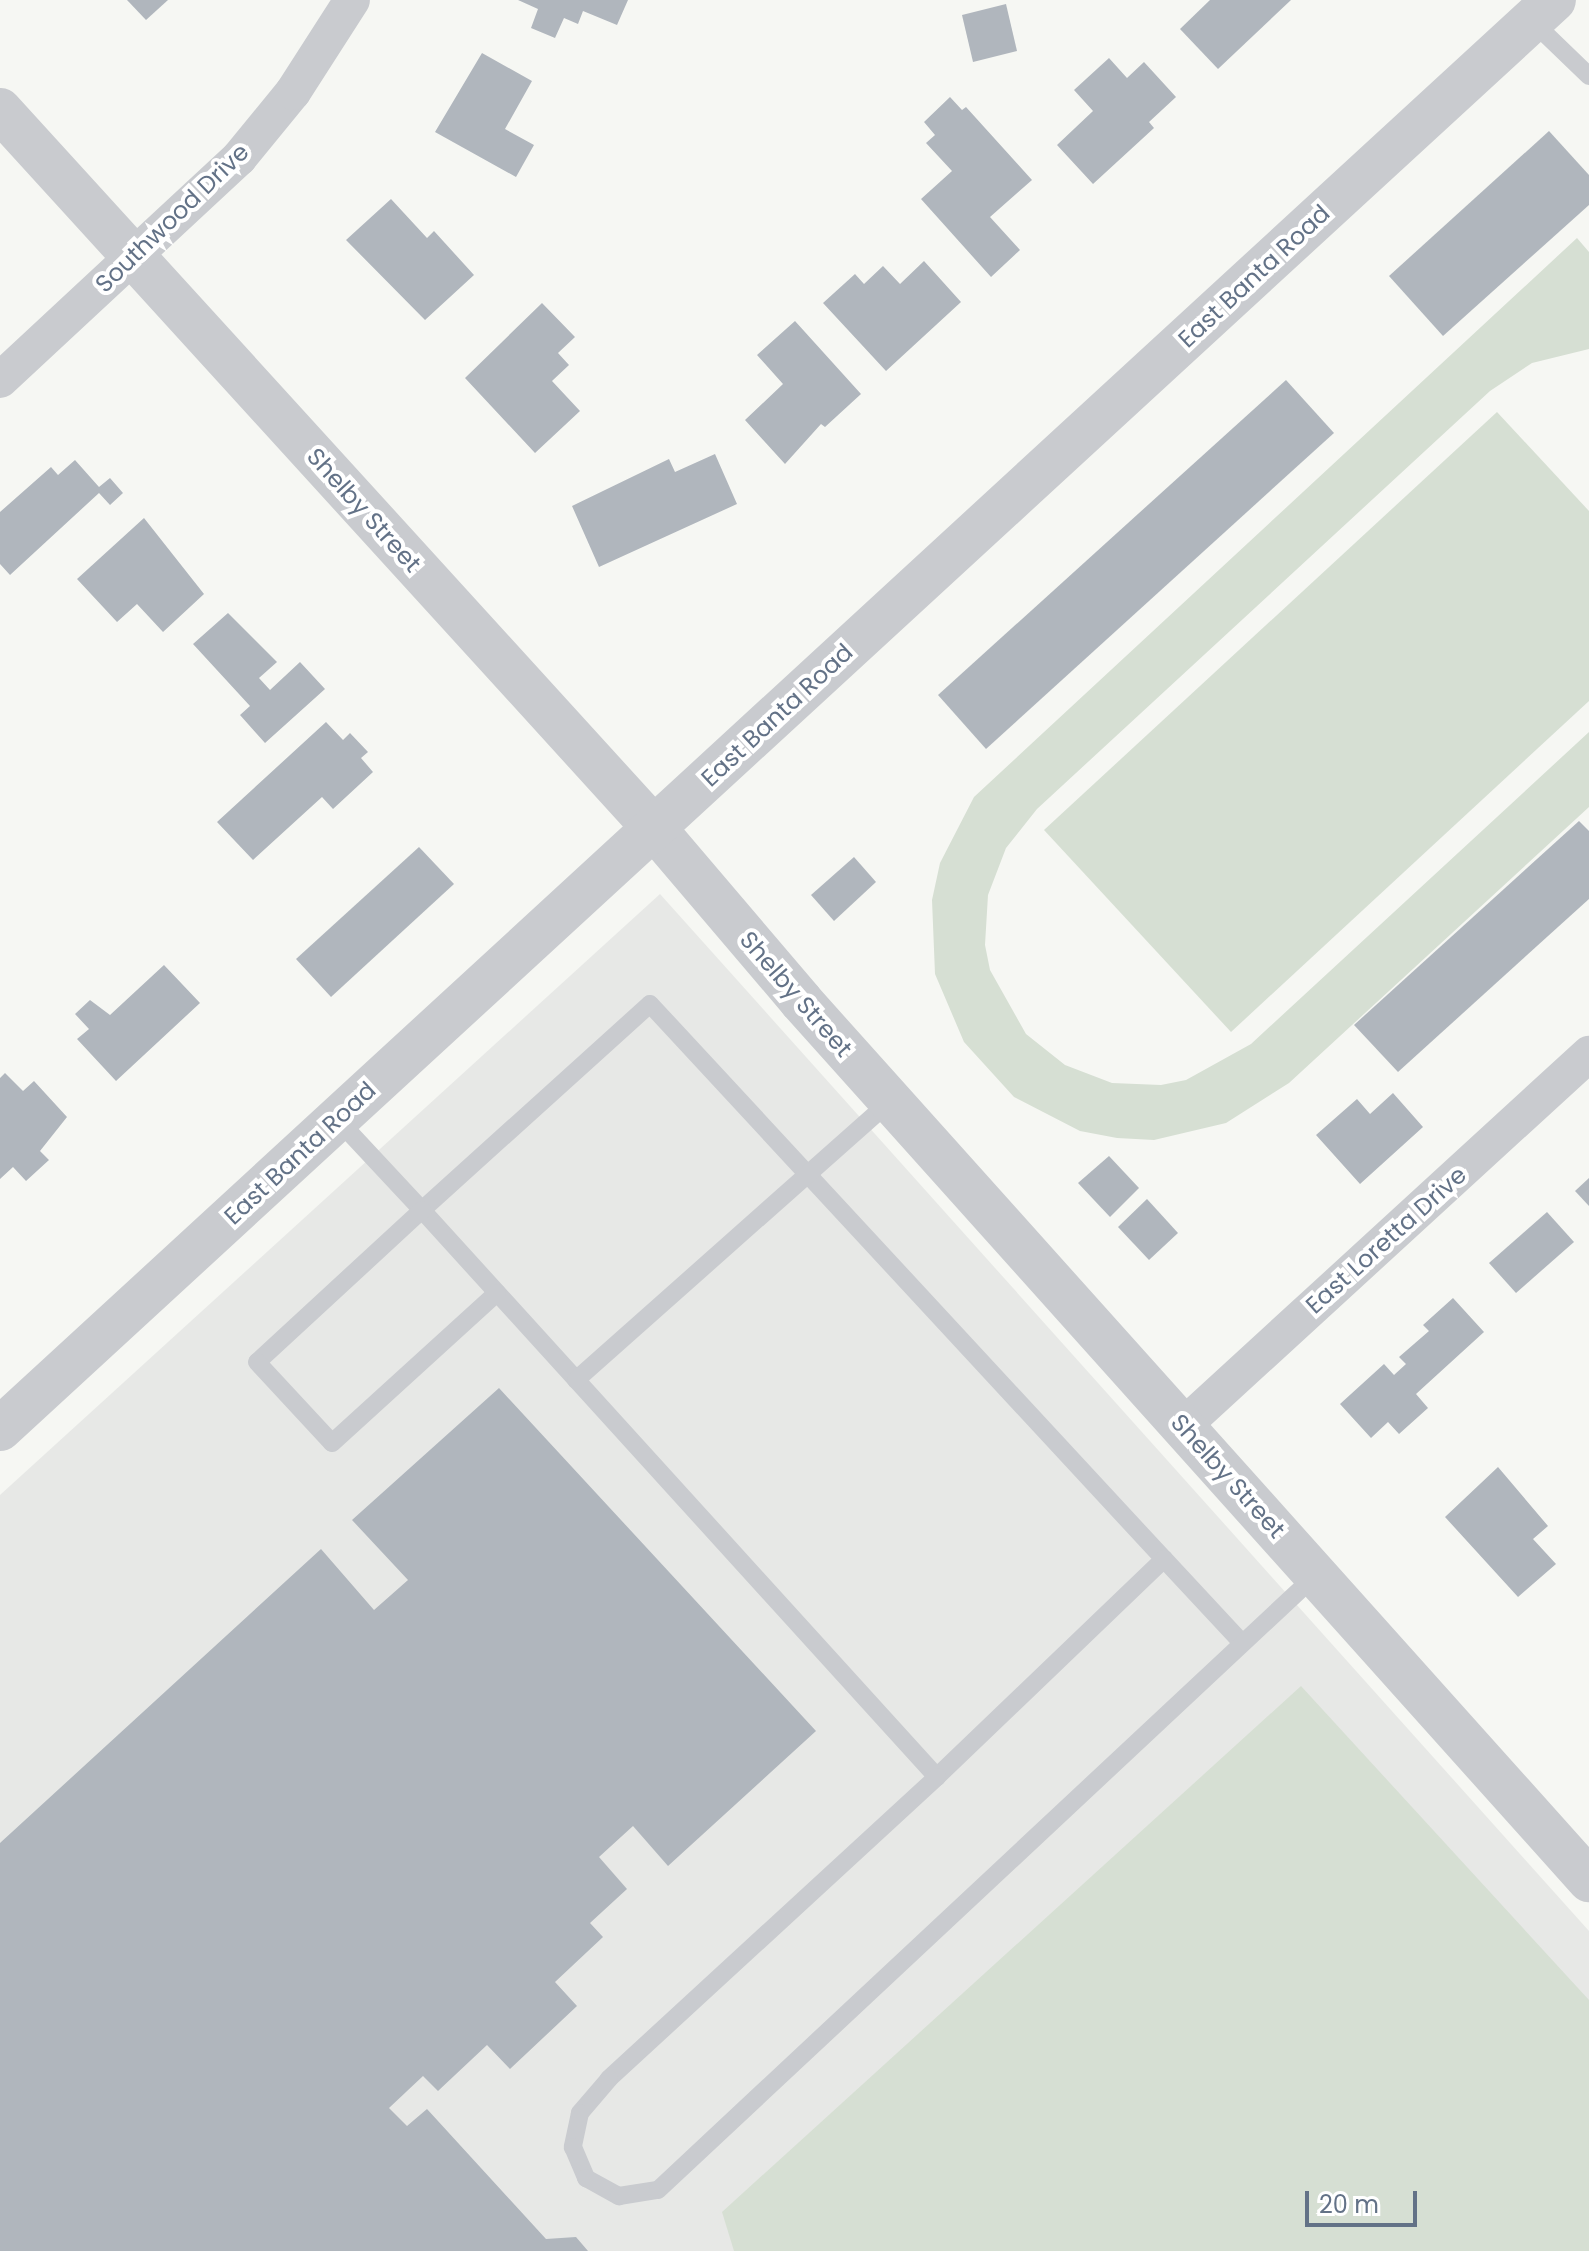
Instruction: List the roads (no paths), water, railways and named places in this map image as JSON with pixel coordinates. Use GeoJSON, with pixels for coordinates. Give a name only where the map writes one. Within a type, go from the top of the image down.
{"type":"FeatureCollection","features":[{"type":"Feature","properties":{"kind":"street","name":"Southwood Drive"},"geometry":{"type":"LineString","coordinates":[[0,380],[239,158],[293,92],[352,0]]}},
{"type":"Feature","properties":{"kind":"street","name":"East Banta Road"},"geometry":{"type":"LineString","coordinates":[[0,1429],[1543,10]]}},
{"type":"Feature","properties":{"kind":"street","name":"Shelby Street"},"geometry":{"type":"LineString","coordinates":[[0,110],[654,828],[890,1101],[1589,1880]]}},
{"type":"Feature","properties":{"kind":"street","name":"East Loretta Drive"},"geometry":{"type":"LineString","coordinates":[[1183,1426],[1589,1054]]}},
{"type":"Feature","properties":{"kind":"lane"},"geometry":{"type":"LineString","coordinates":[[1543,10],[1589,76]]}},
{"type":"Feature","properties":{"kind":"lane"},"geometry":{"type":"LineString","coordinates":[[497,1293],[332,1443],[257,1362],[650,1004],[1242,1643]]}},
{"type":"Feature","properties":{"kind":"lane"},"geometry":{"type":"LineString","coordinates":[[576,1380],[890,1101]]}},
{"type":"Feature","properties":{"kind":"lane"},"geometry":{"type":"LineString","coordinates":[[337,1119],[937,1777]]}},
{"type":"Feature","properties":{"kind":"lane"},"geometry":{"type":"LineString","coordinates":[[1164,1559],[937,1777],[609,2079],[580,2113],[573,2147],[586,2178],[619,2196],[658,2190],[1316,1575]]}}]}
